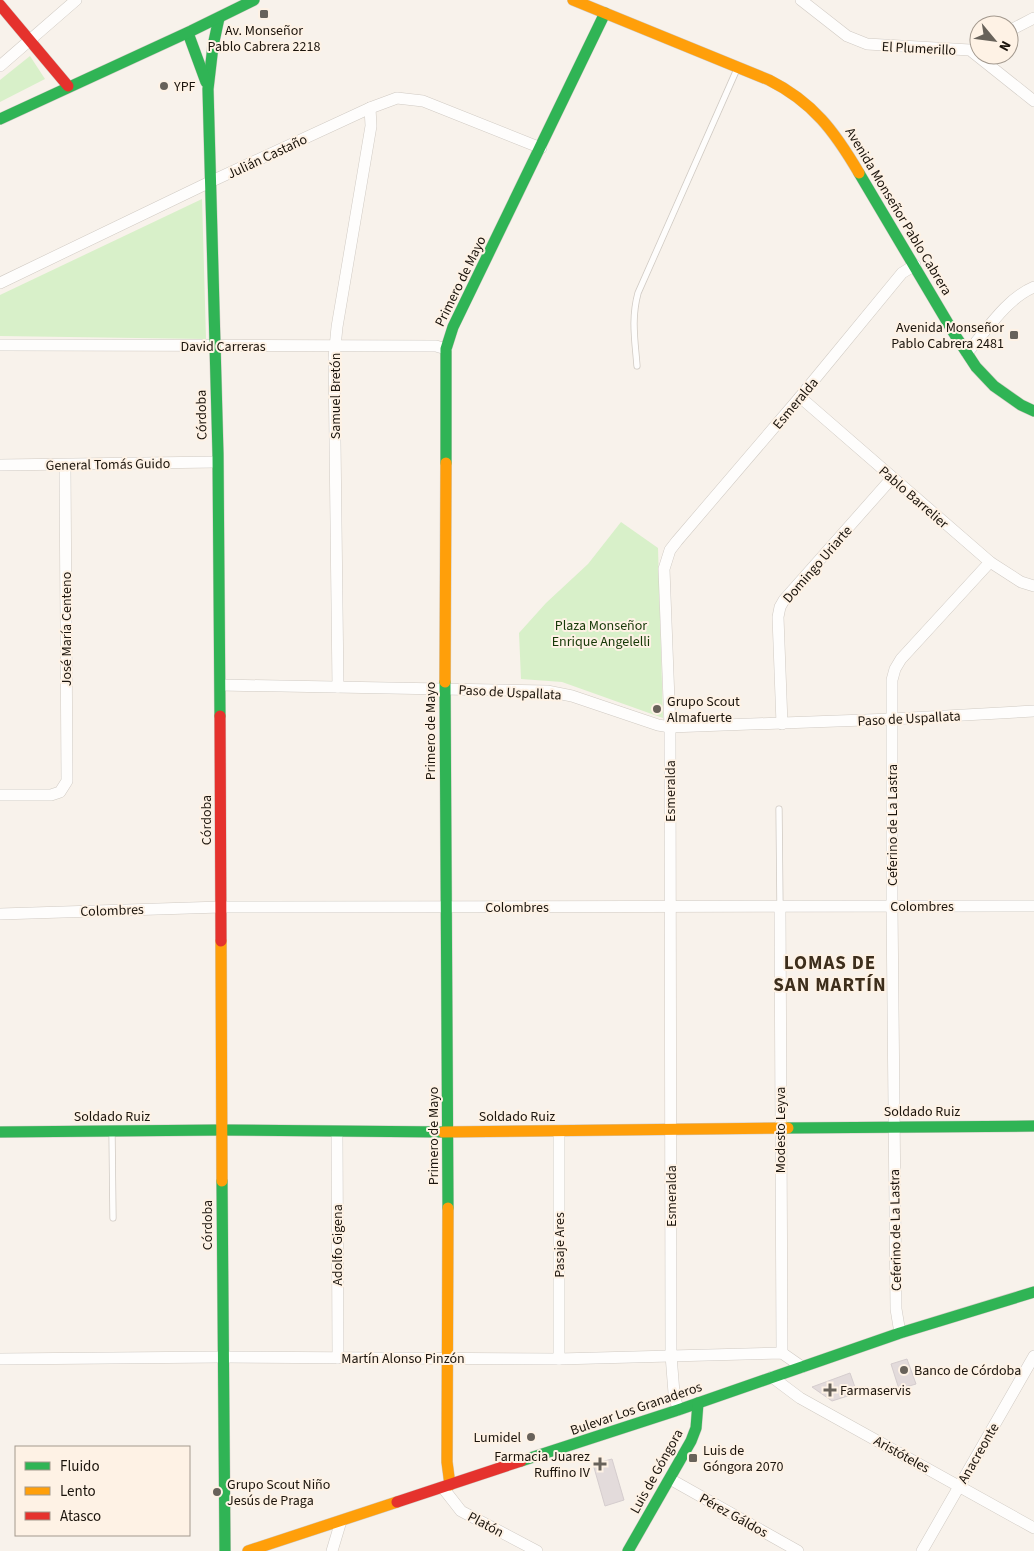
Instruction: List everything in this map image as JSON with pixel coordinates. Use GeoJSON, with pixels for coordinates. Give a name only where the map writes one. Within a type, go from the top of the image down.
{"type":"FeatureCollection","features":[{"type":"Feature","properties":{"kind":"main road"},"geometry":{"type":"LineString","coordinates":[[0,119],[68,86],[188,33],[254,0]]}},
{"type":"Feature","properties":{"kind":"main road","name":"Avenida Monseñor Pablo Cabrera"},"geometry":{"type":"LineString","coordinates":[[573,0],[738,67],[793,93],[805,102],[830,128],[841,143],[967,353],[984,378],[1021,405],[1034,411]]}},
{"type":"Feature","properties":{"kind":"main road"},"geometry":{"type":"LineString","coordinates":[[0,5],[68,86]]}},
{"type":"Feature","properties":{"kind":"main road","name":"Primero de Mayo"},"geometry":{"type":"LineString","coordinates":[[447,1487],[446,349],[453,327],[605,13]]}},
{"type":"Feature","properties":{"kind":"main road","name":"Córdoba"},"geometry":{"type":"LineString","coordinates":[[219,18],[214,36],[208,89],[212,181],[221,686],[222,1357],[225,1551]]}},
{"type":"Feature","properties":{"kind":"main road","name":"Córdoba"},"geometry":{"type":"LineString","coordinates":[[188,33],[208,89]]}},
{"type":"Feature","properties":{"kind":"main road","name":"Soldado Ruiz"},"geometry":{"type":"LineString","coordinates":[[0,1132],[221,1130],[448,1132],[1034,1126]]}},
{"type":"Feature","properties":{"kind":"main road","name":"Bulevar Los Granaderos"},"geometry":{"type":"LineString","coordinates":[[248,1551],[678,1410],[900,1333],[1034,1292]]}},
{"type":"Feature","properties":{"kind":"main road","name":"Luis de Góngora"},"geometry":{"type":"LineString","coordinates":[[628,1551],[670,1479],[696,1428],[698,1403]]}},
{"type":"Feature","properties":{"kind":"street"},"geometry":{"type":"LineString","coordinates":[[0,66],[76,0]]}},
{"type":"Feature","properties":{"kind":"street","name":"El Plumerillo"},"geometry":{"type":"LineString","coordinates":[[801,0],[848,36],[867,44],[879,46],[969,48]]}},
{"type":"Feature","properties":{"kind":"street"},"geometry":{"type":"LineString","coordinates":[[1019,26],[1034,18]]}},
{"type":"Feature","properties":{"kind":"street","name":"El Plumerillo"},"geometry":{"type":"LineString","coordinates":[[993,65],[1034,101]]}},
{"type":"Feature","properties":{"kind":"street","name":"Julián Castaño"},"geometry":{"type":"LineString","coordinates":[[0,283],[212,181],[370,108],[397,98],[423,101],[541,148]]}},
{"type":"Feature","properties":{"kind":"street","name":"Samuel Bretón"},"geometry":{"type":"LineString","coordinates":[[338,687],[334,358],[371,126],[370,108]]}},
{"type":"Feature","properties":{"kind":"street","name":"Esmeralda"},"geometry":{"type":"LineString","coordinates":[[678,1410],[674,1393],[671,1355],[670,727],[664,569],[666,560],[677,541],[800,397],[902,273],[915,265]]}},
{"type":"Feature","properties":{"kind":"street"},"geometry":{"type":"LineString","coordinates":[[967,353],[1012,300],[1023,291],[1034,287]]}},
{"type":"Feature","properties":{"kind":"street","name":"David Carreras"},"geometry":{"type":"LineString","coordinates":[[0,345],[436,346],[446,349]]}},
{"type":"Feature","properties":{"kind":"street","name":"Pablo Barrelier"},"geometry":{"type":"LineString","coordinates":[[800,397],[990,562],[1021,582],[1034,586]]}},
{"type":"Feature","properties":{"kind":"street","name":"General Tomás Guido"},"geometry":{"type":"LineString","coordinates":[[0,466],[217,462]]}},
{"type":"Feature","properties":{"kind":"street","name":"José María Centeno"},"geometry":{"type":"LineString","coordinates":[[0,795],[51,795],[60,792],[67,781],[65,465]]}},
{"type":"Feature","properties":{"kind":"street","name":"Domingo Uriarte"},"geometry":{"type":"LineString","coordinates":[[782,724],[778,618],[780,607],[784,600],[892,478]]}},
{"type":"Feature","properties":{"kind":"street","name":"Ceferino de La Lastra"},"geometry":{"type":"LineString","coordinates":[[900,1333],[896,1310],[893,1126],[892,680],[895,669],[901,659],[990,562]]}},
{"type":"Feature","properties":{"kind":"street","name":"Paso de Uspallata"},"geometry":{"type":"LineString","coordinates":[[221,686],[445,688],[559,692],[658,725],[670,727],[782,724],[1034,711]]}},
{"type":"Feature","properties":{"kind":"street","name":"Colombres"},"geometry":{"type":"LineString","coordinates":[[0,914],[221,907],[1034,906]]}},
{"type":"Feature","properties":{"kind":"street","name":"Modesto Leyva"},"geometry":{"type":"LineString","coordinates":[[780,907],[782,1353]]}},
{"type":"Feature","properties":{"kind":"street","name":"Pasaje Ares"},"geometry":{"type":"LineString","coordinates":[[559,1131],[559,1359]]}},
{"type":"Feature","properties":{"kind":"street","name":"Adolfo Gigena"},"geometry":{"type":"LineString","coordinates":[[337,1132],[338,1358]]}},
{"type":"Feature","properties":{"kind":"street"},"geometry":{"type":"LineString","coordinates":[[782,1353],[802,1367]]}},
{"type":"Feature","properties":{"kind":"street","name":"Martín Alonso Pinzón"},"geometry":{"type":"LineString","coordinates":[[0,1359],[222,1357],[559,1359],[782,1353]]}},
{"type":"Feature","properties":{"kind":"street","name":"Anacreonte"},"geometry":{"type":"LineString","coordinates":[[922,1551],[1034,1356]]}},
{"type":"Feature","properties":{"kind":"street","name":"Aristóteles"},"geometry":{"type":"LineString","coordinates":[[772,1377],[800,1398],[1034,1528]]}},
{"type":"Feature","properties":{"kind":"street","name":"Pérez Gáldos"},"geometry":{"type":"LineString","coordinates":[[670,1479],[798,1551]]}},
{"type":"Feature","properties":{"kind":"street","name":"Platón"},"geometry":{"type":"LineString","coordinates":[[447,1487],[461,1511],[537,1551]]}},
{"type":"Feature","properties":{"kind":"street"},"geometry":{"type":"LineString","coordinates":[[332,1551],[342,1521]]}},
{"type":"Feature","properties":{"kind":"lane"},"geometry":{"type":"LineString","coordinates":[[637,366],[633,310],[638,292],[738,67]]}},
{"type":"Feature","properties":{"kind":"lane"},"geometry":{"type":"LineString","coordinates":[[779,810],[780,907]]}},
{"type":"Feature","properties":{"kind":"lane"},"geometry":{"type":"LineString","coordinates":[[112,1131],[113,1218]]}},
{"type":"Feature","properties":{"kind":"green space"},"geometry":{"type":"Polygon","coordinates":[[[30,56],[45,79],[0,102],[0,80],[30,56]]]}},
{"type":"Feature","properties":{"kind":"green space"},"geometry":{"type":"Polygon","coordinates":[[[202,199],[206,339],[0,336],[0,295],[202,199]]]}},
{"type":"Feature","properties":{"kind":"green space","name":"Plaza Monseñor Enrique Angelelli"},"geometry":{"type":"Polygon","coordinates":[[[621,522],[658,548],[663,718],[562,682],[521,679],[519,633],[546,603],[588,564],[621,522]]]}},
{"type":"Feature","properties":{"kind":"building"},"geometry":{"type":"Polygon","coordinates":[[[907,1359],[916,1384],[899,1389],[891,1364],[907,1359]]]}},
{"type":"Feature","properties":{"kind":"building"},"geometry":{"type":"Polygon","coordinates":[[[850,1373],[857,1393],[832,1401],[812,1387],[850,1373]]]}},
{"type":"Feature","properties":{"kind":"building"},"geometry":{"type":"Polygon","coordinates":[[[612,1459],[624,1500],[605,1506],[593,1464],[612,1459]]]}},
{"type":"Feature","properties":{"kind":"traffic: fast"},"geometry":{"type":"LineString","coordinates":[[0,119],[254,0]]}},
{"type":"Feature","properties":{"kind":"traffic: fast"},"geometry":{"type":"LineString","coordinates":[[446,463],[446,349],[453,327],[605,13]]}},
{"type":"Feature","properties":{"kind":"traffic: fast"},"geometry":{"type":"LineString","coordinates":[[219,18],[213,46],[208,89],[218,454],[220,716]]}},
{"type":"Feature","properties":{"kind":"traffic: fast"},"geometry":{"type":"LineString","coordinates":[[188,33],[206,82]]}},
{"type":"Feature","properties":{"kind":"traffic: fast"},"geometry":{"type":"LineString","coordinates":[[859,173],[976,367],[994,386],[1021,405],[1034,411]]}},
{"type":"Feature","properties":{"kind":"traffic: fast"},"geometry":{"type":"LineString","coordinates":[[445,682],[448,1208]]}},
{"type":"Feature","properties":{"kind":"traffic: fast"},"geometry":{"type":"LineString","coordinates":[[788,1128],[1034,1126]]}},
{"type":"Feature","properties":{"kind":"traffic: fast"},"geometry":{"type":"LineString","coordinates":[[0,1132],[221,1130],[443,1132]]}},
{"type":"Feature","properties":{"kind":"traffic: fast"},"geometry":{"type":"LineString","coordinates":[[222,1181],[225,1551]]}},
{"type":"Feature","properties":{"kind":"traffic: fast"},"geometry":{"type":"LineString","coordinates":[[521,1461],[678,1410],[900,1333],[1034,1292]]}},
{"type":"Feature","properties":{"kind":"traffic: fast"},"geometry":{"type":"LineString","coordinates":[[628,1551],[691,1441],[696,1428],[698,1403]]}},
{"type":"Feature","properties":{"kind":"traffic: slow"},"geometry":{"type":"LineString","coordinates":[[573,0],[769,80],[785,89],[810,108],[832,131],[859,173]]}},
{"type":"Feature","properties":{"kind":"traffic: slow"},"geometry":{"type":"LineString","coordinates":[[445,682],[446,463]]}},
{"type":"Feature","properties":{"kind":"traffic: slow"},"geometry":{"type":"LineString","coordinates":[[221,941],[222,1181]]}},
{"type":"Feature","properties":{"kind":"traffic: slow"},"geometry":{"type":"LineString","coordinates":[[443,1132],[788,1128]]}},
{"type":"Feature","properties":{"kind":"traffic: slow"},"geometry":{"type":"LineString","coordinates":[[448,1208],[447,1462],[450,1485]]}},
{"type":"Feature","properties":{"kind":"traffic: slow"},"geometry":{"type":"LineString","coordinates":[[248,1551],[397,1502]]}},
{"type":"Feature","properties":{"kind":"traffic: jam"},"geometry":{"type":"LineString","coordinates":[[0,5],[68,86]]}},
{"type":"Feature","properties":{"kind":"traffic: jam"},"geometry":{"type":"LineString","coordinates":[[220,716],[221,941]]}},
{"type":"Feature","properties":{"kind":"traffic: jam"},"geometry":{"type":"LineString","coordinates":[[397,1502],[521,1461]]}},
{"type":"Feature","properties":{"kind":"place","name":"Av. Monseñor Pablo Cabrera 2218"},"geometry":{"type":"Point","coordinates":[264,14]}},
{"type":"Feature","properties":{"kind":"place","name":"YPF"},"geometry":{"type":"Point","coordinates":[164,86]}},
{"type":"Feature","properties":{"kind":"place","name":"Avenida Monseñor Pablo Cabrera 2481"},"geometry":{"type":"Point","coordinates":[1014,335]}},
{"type":"Feature","properties":{"kind":"place","name":"Grupo Scout Almafuerte"},"geometry":{"type":"Point","coordinates":[657,709]}},
{"type":"Feature","properties":{"kind":"place","name":"Banco de Córdoba"},"geometry":{"type":"Point","coordinates":[904,1370]}},
{"type":"Feature","properties":{"kind":"place","name":"Farmaservis"},"geometry":{"type":"Point","coordinates":[830,1390]}},
{"type":"Feature","properties":{"kind":"place","name":"Lumidel"},"geometry":{"type":"Point","coordinates":[531,1437]}},
{"type":"Feature","properties":{"kind":"place","name":"Luis de Góngora 2070"},"geometry":{"type":"Point","coordinates":[693,1458]}},
{"type":"Feature","properties":{"kind":"place","name":"Farmacia Juarez Ruffino IV"},"geometry":{"type":"Point","coordinates":[600,1464]}},
{"type":"Feature","properties":{"kind":"place","name":"Grupo Scout Niño Jesús de Praga"},"geometry":{"type":"Point","coordinates":[217,1492]}},
{"type":"Feature","properties":{"kind":"district","name":"LOMAS DE SAN MARTÍN"},"geometry":{"type":"Point","coordinates":[830,973]}}]}
